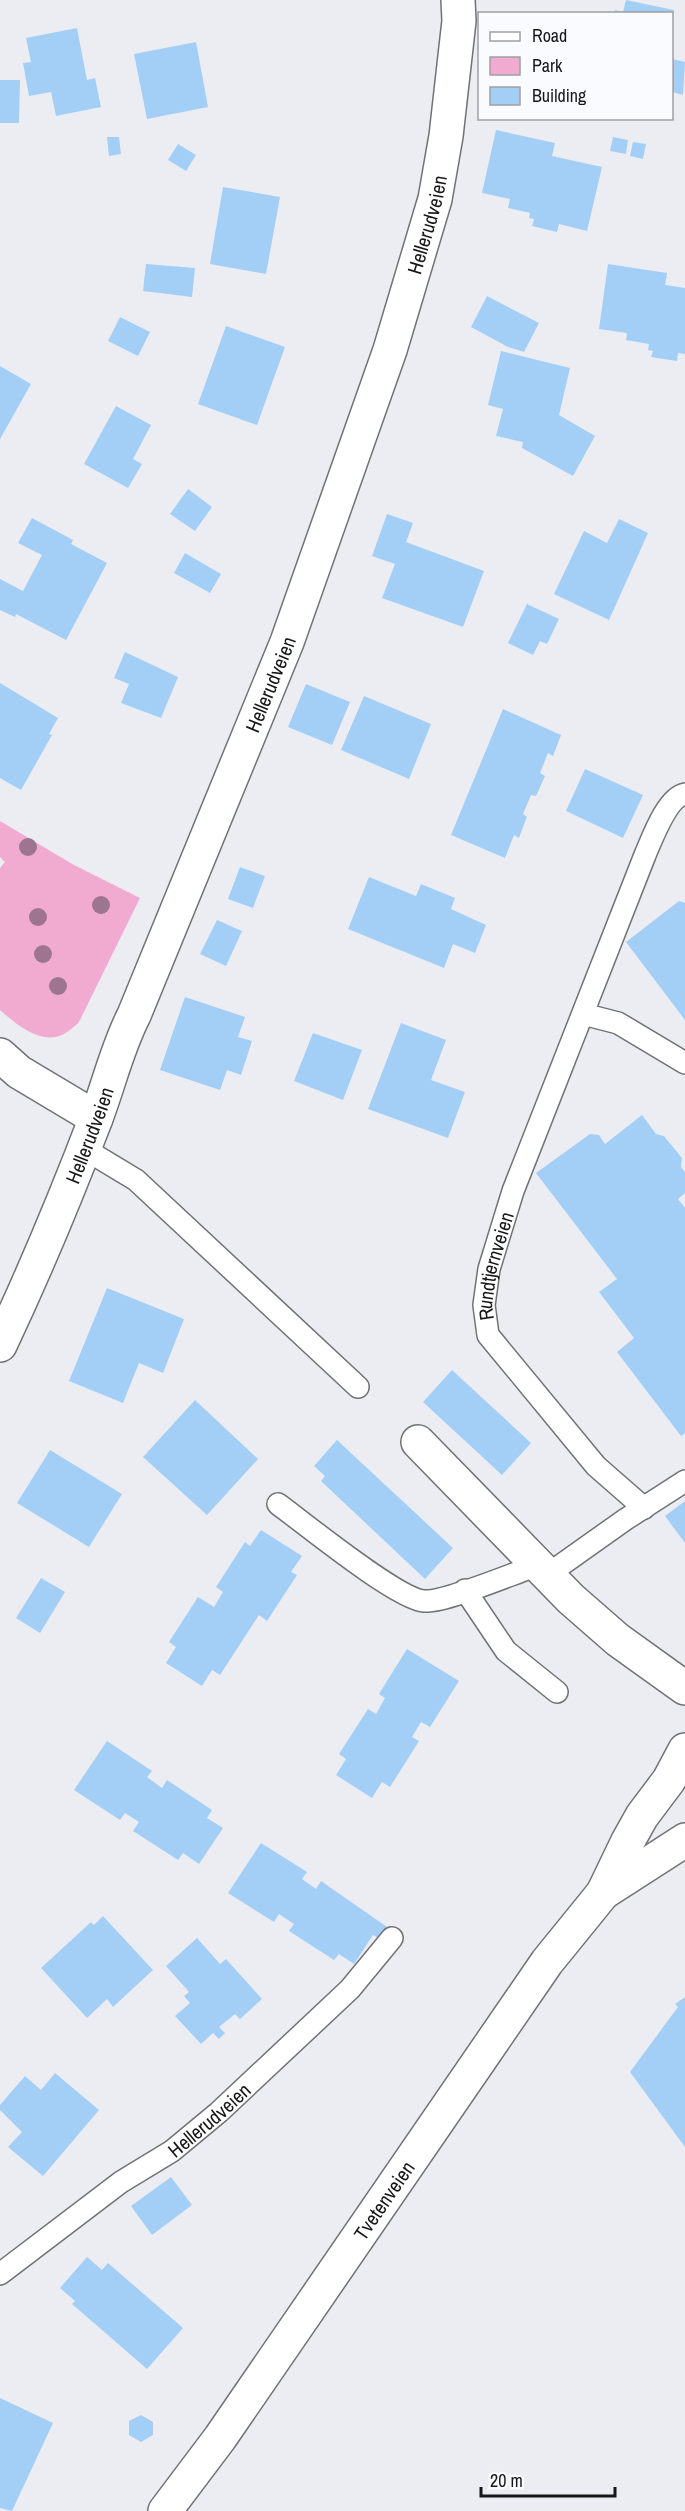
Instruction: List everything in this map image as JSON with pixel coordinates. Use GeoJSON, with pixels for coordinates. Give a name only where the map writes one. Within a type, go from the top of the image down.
{"type":"FeatureCollection","features":[{"type":"Feature","properties":{"kind":"street","name":"Hellerudveien"},"geometry":{"type":"LineString","coordinates":[[0,1345],[24,1295],[89,1133],[124,1035],[287,642],[390,350],[435,200],[448,125],[459,21],[458,0]]}},
{"type":"Feature","properties":{"kind":"street"},"geometry":{"type":"LineString","coordinates":[[0,1055],[89,1133]]}},
{"type":"Feature","properties":{"kind":"street"},"geometry":{"type":"LineString","coordinates":[[418,1442],[542,1570],[618,1640],[685,1688]]}},
{"type":"Feature","properties":{"kind":"street","name":"Tvetenveien"},"geometry":{"type":"LineString","coordinates":[[165,2511],[220,2438],[547,1962],[603,1893],[633,1832],[669,1780],[685,1750]]}},
{"type":"Feature","properties":{"kind":"street","name":"Tvetenveien"},"geometry":{"type":"LineString","coordinates":[[603,1893],[685,1840]]}},
{"type":"Feature","properties":{"kind":"lane","name":"Rundtjernveien"},"geometry":{"type":"LineString","coordinates":[[644,1508],[596,1466],[488,1335],[484,1305],[492,1258],[513,1191],[645,855],[668,807],[678,795],[685,794]]}},
{"type":"Feature","properties":{"kind":"lane"},"geometry":{"type":"LineString","coordinates":[[584,1014],[618,1023],[685,1063]]}},
{"type":"Feature","properties":{"kind":"lane"},"geometry":{"type":"LineString","coordinates":[[89,1133],[136,1180],[358,1387]]}},
{"type":"Feature","properties":{"kind":"lane"},"geometry":{"type":"LineString","coordinates":[[278,1504],[356,1562],[408,1596],[424,1601],[446,1598],[465,1590],[542,1570],[685,1481]]}},
{"type":"Feature","properties":{"kind":"lane"},"geometry":{"type":"LineString","coordinates":[[465,1590],[506,1651],[557,1692]]}},
{"type":"Feature","properties":{"kind":"lane","name":"Hellerudveien"},"geometry":{"type":"LineString","coordinates":[[0,2274],[121,2182],[172,2151],[219,2112],[350,1989],[392,1938]]}},
{"type":"Feature","properties":{"kind":"green space"},"geometry":{"type":"Polygon","coordinates":[[[0,821],[74,865],[140,898],[79,1022],[64,1034],[55,1037],[29,1032],[0,1010],[0,868],[5,862],[0,857],[0,821]]]}},
{"type":"Feature","properties":{"kind":"building"},"geometry":{"type":"Polygon","coordinates":[[[626,0],[674,10],[673,14],[673,12],[623,12],[626,0]]]}},
{"type":"Feature","properties":{"kind":"building"},"geometry":{"type":"Polygon","coordinates":[[[77,28],[87,80],[95,78],[101,107],[56,116],[51,92],[29,96],[23,63],[31,62],[26,38],[77,28]]]}},
{"type":"Feature","properties":{"kind":"building"},"geometry":{"type":"Polygon","coordinates":[[[196,42],[208,107],[147,119],[134,54],[196,42]]]}},
{"type":"Feature","properties":{"kind":"building"},"geometry":{"type":"Polygon","coordinates":[[[673,59],[685,62],[683,95],[673,92],[673,59]]]}},
{"type":"Feature","properties":{"kind":"building"},"geometry":{"type":"Polygon","coordinates":[[[0,80],[20,80],[19,123],[0,123],[0,80]]]}},
{"type":"Feature","properties":{"kind":"building"},"geometry":{"type":"Polygon","coordinates":[[[496,130],[555,143],[552,156],[602,167],[587,231],[559,224],[557,232],[532,226],[534,219],[529,218],[530,213],[508,208],[510,199],[482,193],[496,130]]]}},
{"type":"Feature","properties":{"kind":"building"},"geometry":{"type":"Polygon","coordinates":[[[107,137],[119,137],[121,154],[109,156],[107,137]]]}},
{"type":"Feature","properties":{"kind":"building"},"geometry":{"type":"Polygon","coordinates":[[[613,137],[628,140],[626,154],[610,151],[613,137]]]}},
{"type":"Feature","properties":{"kind":"building"},"geometry":{"type":"Polygon","coordinates":[[[633,142],[646,144],[643,159],[630,156],[633,142]]]}},
{"type":"Feature","properties":{"kind":"building"},"geometry":{"type":"Polygon","coordinates":[[[178,144],[196,155],[186,171],[168,160],[178,144]]]}},
{"type":"Feature","properties":{"kind":"building"},"geometry":{"type":"Polygon","coordinates":[[[223,187],[280,197],[266,274],[210,264],[223,187]]]}},
{"type":"Feature","properties":{"kind":"building"},"geometry":{"type":"Polygon","coordinates":[[[146,264],[195,268],[192,297],[143,291],[146,264]]]}},
{"type":"Feature","properties":{"kind":"building"},"geometry":{"type":"Polygon","coordinates":[[[608,264],[667,273],[665,285],[685,288],[685,354],[678,353],[677,361],[651,357],[653,351],[648,350],[649,344],[626,340],[627,333],[599,329],[608,264]]]}},
{"type":"Feature","properties":{"kind":"building"},"geometry":{"type":"Polygon","coordinates":[[[487,296],[539,323],[524,352],[508,347],[471,327],[487,296]]]}},
{"type":"Feature","properties":{"kind":"building"},"geometry":{"type":"Polygon","coordinates":[[[120,317],[150,332],[138,356],[108,341],[120,317]]]}},
{"type":"Feature","properties":{"kind":"building"},"geometry":{"type":"Polygon","coordinates":[[[226,326],[285,347],[257,425],[198,404],[226,326]]]}},
{"type":"Feature","properties":{"kind":"building"},"geometry":{"type":"Polygon","coordinates":[[[501,351],[570,368],[559,415],[595,436],[573,476],[522,448],[523,442],[496,436],[503,409],[488,405],[501,351]]]}},
{"type":"Feature","properties":{"kind":"building"},"geometry":{"type":"Polygon","coordinates":[[[0,366],[31,384],[0,439],[0,366]]]}},
{"type":"Feature","properties":{"kind":"building"},"geometry":{"type":"Polygon","coordinates":[[[116,406],[151,425],[133,459],[142,464],[128,488],[84,464],[116,406]]]}},
{"type":"Feature","properties":{"kind":"building"},"geometry":{"type":"Polygon","coordinates":[[[188,489],[212,507],[195,531],[170,514],[188,489]]]}},
{"type":"Feature","properties":{"kind":"building"},"geometry":{"type":"Polygon","coordinates":[[[387,514],[413,523],[406,542],[484,571],[463,627],[382,598],[395,564],[372,556],[387,514]]]}},
{"type":"Feature","properties":{"kind":"building"},"geometry":{"type":"Polygon","coordinates":[[[32,518],[73,540],[71,544],[107,563],[66,640],[16,614],[15,617],[0,610],[0,579],[23,591],[42,555],[18,543],[32,518]]]}},
{"type":"Feature","properties":{"kind":"building"},"geometry":{"type":"Polygon","coordinates":[[[619,519],[648,533],[609,620],[554,594],[584,531],[607,543],[619,519]]]}},
{"type":"Feature","properties":{"kind":"building"},"geometry":{"type":"Polygon","coordinates":[[[185,553],[221,574],[210,593],[174,573],[185,553]]]}},
{"type":"Feature","properties":{"kind":"building"},"geometry":{"type":"Polygon","coordinates":[[[527,604],[559,619],[547,644],[540,641],[533,655],[508,643],[527,604]]]}},
{"type":"Feature","properties":{"kind":"building"},"geometry":{"type":"Polygon","coordinates":[[[125,652],[178,677],[161,718],[121,703],[129,684],[114,678],[125,652]]]}},
{"type":"Feature","properties":{"kind":"building"},"geometry":{"type":"Polygon","coordinates":[[[0,683],[58,718],[49,734],[52,735],[21,790],[0,778],[0,683]]]}},
{"type":"Feature","properties":{"kind":"building"},"geometry":{"type":"Polygon","coordinates":[[[306,684],[350,702],[332,745],[288,727],[306,684]]]}},
{"type":"Feature","properties":{"kind":"building"},"geometry":{"type":"Polygon","coordinates":[[[364,696],[431,724],[409,779],[341,750],[364,696]]]}},
{"type":"Feature","properties":{"kind":"building"},"geometry":{"type":"Polygon","coordinates":[[[503,709],[561,735],[553,756],[548,753],[540,773],[545,776],[536,796],[531,795],[523,814],[527,817],[519,838],[514,835],[505,858],[451,835],[503,709]]]}},
{"type":"Feature","properties":{"kind":"building"},"geometry":{"type":"Polygon","coordinates":[[[585,769],[643,795],[623,838],[566,811],[585,769]]]}},
{"type":"Feature","properties":{"kind":"building"},"geometry":{"type":"Polygon","coordinates":[[[240,867],[265,876],[253,908],[228,899],[240,867]]]}},
{"type":"Feature","properties":{"kind":"building"},"geometry":{"type":"Polygon","coordinates":[[[369,877],[416,896],[421,884],[455,898],[451,909],[486,925],[475,953],[453,944],[444,968],[348,929],[369,877]]]}},
{"type":"Feature","properties":{"kind":"building"},"geometry":{"type":"Polygon","coordinates":[[[679,901],[685,903],[685,1020],[626,942],[679,901]]]}},
{"type":"Feature","properties":{"kind":"building"},"geometry":{"type":"Polygon","coordinates":[[[217,920],[242,931],[226,966],[200,954],[217,920]]]}},
{"type":"Feature","properties":{"kind":"building"},"geometry":{"type":"Polygon","coordinates":[[[185,997],[245,1017],[238,1037],[252,1041],[241,1075],[227,1070],[220,1090],[160,1070],[185,997]]]}},
{"type":"Feature","properties":{"kind":"building"},"geometry":{"type":"Polygon","coordinates":[[[401,1023],[446,1040],[431,1080],[465,1092],[448,1138],[368,1109],[401,1023]]]}},
{"type":"Feature","properties":{"kind":"building"},"geometry":{"type":"Polygon","coordinates":[[[313,1033],[362,1050],[343,1100],[294,1081],[313,1033]]]}},
{"type":"Feature","properties":{"kind":"building"},"geometry":{"type":"Polygon","coordinates":[[[642,1115],[656,1134],[664,1136],[682,1158],[681,1167],[685,1172],[685,1193],[678,1199],[685,1208],[685,1433],[681,1436],[617,1352],[634,1338],[599,1292],[617,1279],[536,1173],[590,1134],[599,1135],[605,1144],[642,1115]]]}},
{"type":"Feature","properties":{"kind":"building"},"geometry":{"type":"Polygon","coordinates":[[[107,1288],[184,1319],[163,1373],[139,1363],[123,1403],[69,1381],[107,1288]]]}},
{"type":"Feature","properties":{"kind":"building"},"geometry":{"type":"Polygon","coordinates":[[[452,1370],[531,1443],[502,1475],[423,1402],[452,1370]]]}},
{"type":"Feature","properties":{"kind":"building"},"geometry":{"type":"Polygon","coordinates":[[[195,1400],[258,1459],[207,1515],[143,1457],[195,1400]]]}},
{"type":"Feature","properties":{"kind":"building"},"geometry":{"type":"Polygon","coordinates":[[[337,1440],[453,1548],[425,1579],[321,1481],[325,1476],[314,1466],[337,1440]]]}},
{"type":"Feature","properties":{"kind":"building"},"geometry":{"type":"Polygon","coordinates":[[[50,1450],[122,1494],[89,1547],[17,1503],[50,1450]]]}},
{"type":"Feature","properties":{"kind":"building"},"geometry":{"type":"Polygon","coordinates":[[[685,1501],[685,1543],[665,1516],[685,1501]]]}},
{"type":"Feature","properties":{"kind":"building"},"geometry":{"type":"Polygon","coordinates":[[[261,1530],[302,1556],[291,1572],[297,1575],[267,1621],[259,1615],[220,1675],[212,1670],[202,1686],[166,1663],[176,1647],[169,1642],[198,1597],[214,1607],[223,1592],[216,1587],[245,1542],[250,1546],[261,1530]]]}},
{"type":"Feature","properties":{"kind":"building"},"geometry":{"type":"Polygon","coordinates":[[[41,1578],[65,1592],[40,1633],[16,1618],[41,1578]]]}},
{"type":"Feature","properties":{"kind":"building"},"geometry":{"type":"Polygon","coordinates":[[[407,1649],[459,1681],[430,1727],[421,1722],[412,1737],[419,1741],[390,1787],[382,1782],[372,1798],[336,1775],[346,1759],[339,1754],[368,1709],[376,1714],[385,1698],[379,1694],[407,1649]]]}},
{"type":"Feature","properties":{"kind":"building"},"geometry":{"type":"Polygon","coordinates":[[[107,1741],[152,1771],[147,1777],[162,1788],[167,1780],[212,1810],[207,1818],[223,1828],[199,1864],[183,1853],[178,1860],[133,1831],[139,1822],[125,1813],[120,1820],[74,1790],[107,1741]]]}},
{"type":"Feature","properties":{"kind":"building"},"geometry":{"type":"Polygon","coordinates":[[[261,1843],[307,1872],[302,1879],[316,1889],[321,1881],[390,1929],[383,1940],[373,1935],[354,1964],[339,1954],[334,1960],[289,1931],[294,1924],[279,1914],[274,1922],[228,1893],[261,1843]]]}},
{"type":"Feature","properties":{"kind":"building"},"geometry":{"type":"Polygon","coordinates":[[[103,1916],[153,1970],[113,2007],[107,1999],[87,2018],[41,1968],[91,1922],[94,1925],[103,1916]]]}},
{"type":"Feature","properties":{"kind":"building"},"geometry":{"type":"Polygon","coordinates":[[[197,1938],[220,1964],[226,1959],[262,1999],[240,2019],[235,2014],[219,2027],[225,2033],[219,2039],[213,2033],[201,2044],[175,2016],[190,2003],[184,1996],[189,1992],[166,1966],[197,1938]]]}},
{"type":"Feature","properties":{"kind":"building"},"geometry":{"type":"Polygon","coordinates":[[[685,1997],[685,2147],[630,2072],[678,2007],[675,2004],[685,1997]]]}},
{"type":"Feature","properties":{"kind":"building"},"geometry":{"type":"Polygon","coordinates":[[[55,2073],[99,2110],[43,2176],[8,2147],[22,2132],[0,2110],[0,2105],[25,2076],[41,2090],[55,2073]]]}},
{"type":"Feature","properties":{"kind":"building"},"geometry":{"type":"Polygon","coordinates":[[[171,2177],[192,2205],[152,2235],[131,2206],[171,2177]]]}},
{"type":"Feature","properties":{"kind":"building"},"geometry":{"type":"Polygon","coordinates":[[[87,2257],[102,2270],[108,2263],[183,2328],[147,2369],[72,2304],[75,2301],[60,2288],[87,2257]]]}},
{"type":"Feature","properties":{"kind":"building"},"geometry":{"type":"Polygon","coordinates":[[[0,2398],[53,2423],[12,2511],[0,2508],[0,2398]]]}},
{"type":"Feature","properties":{"kind":"building"},"geometry":{"type":"Polygon","coordinates":[[[141,2415],[153,2422],[153,2435],[141,2442],[129,2435],[129,2421],[141,2415]]]}}]}
